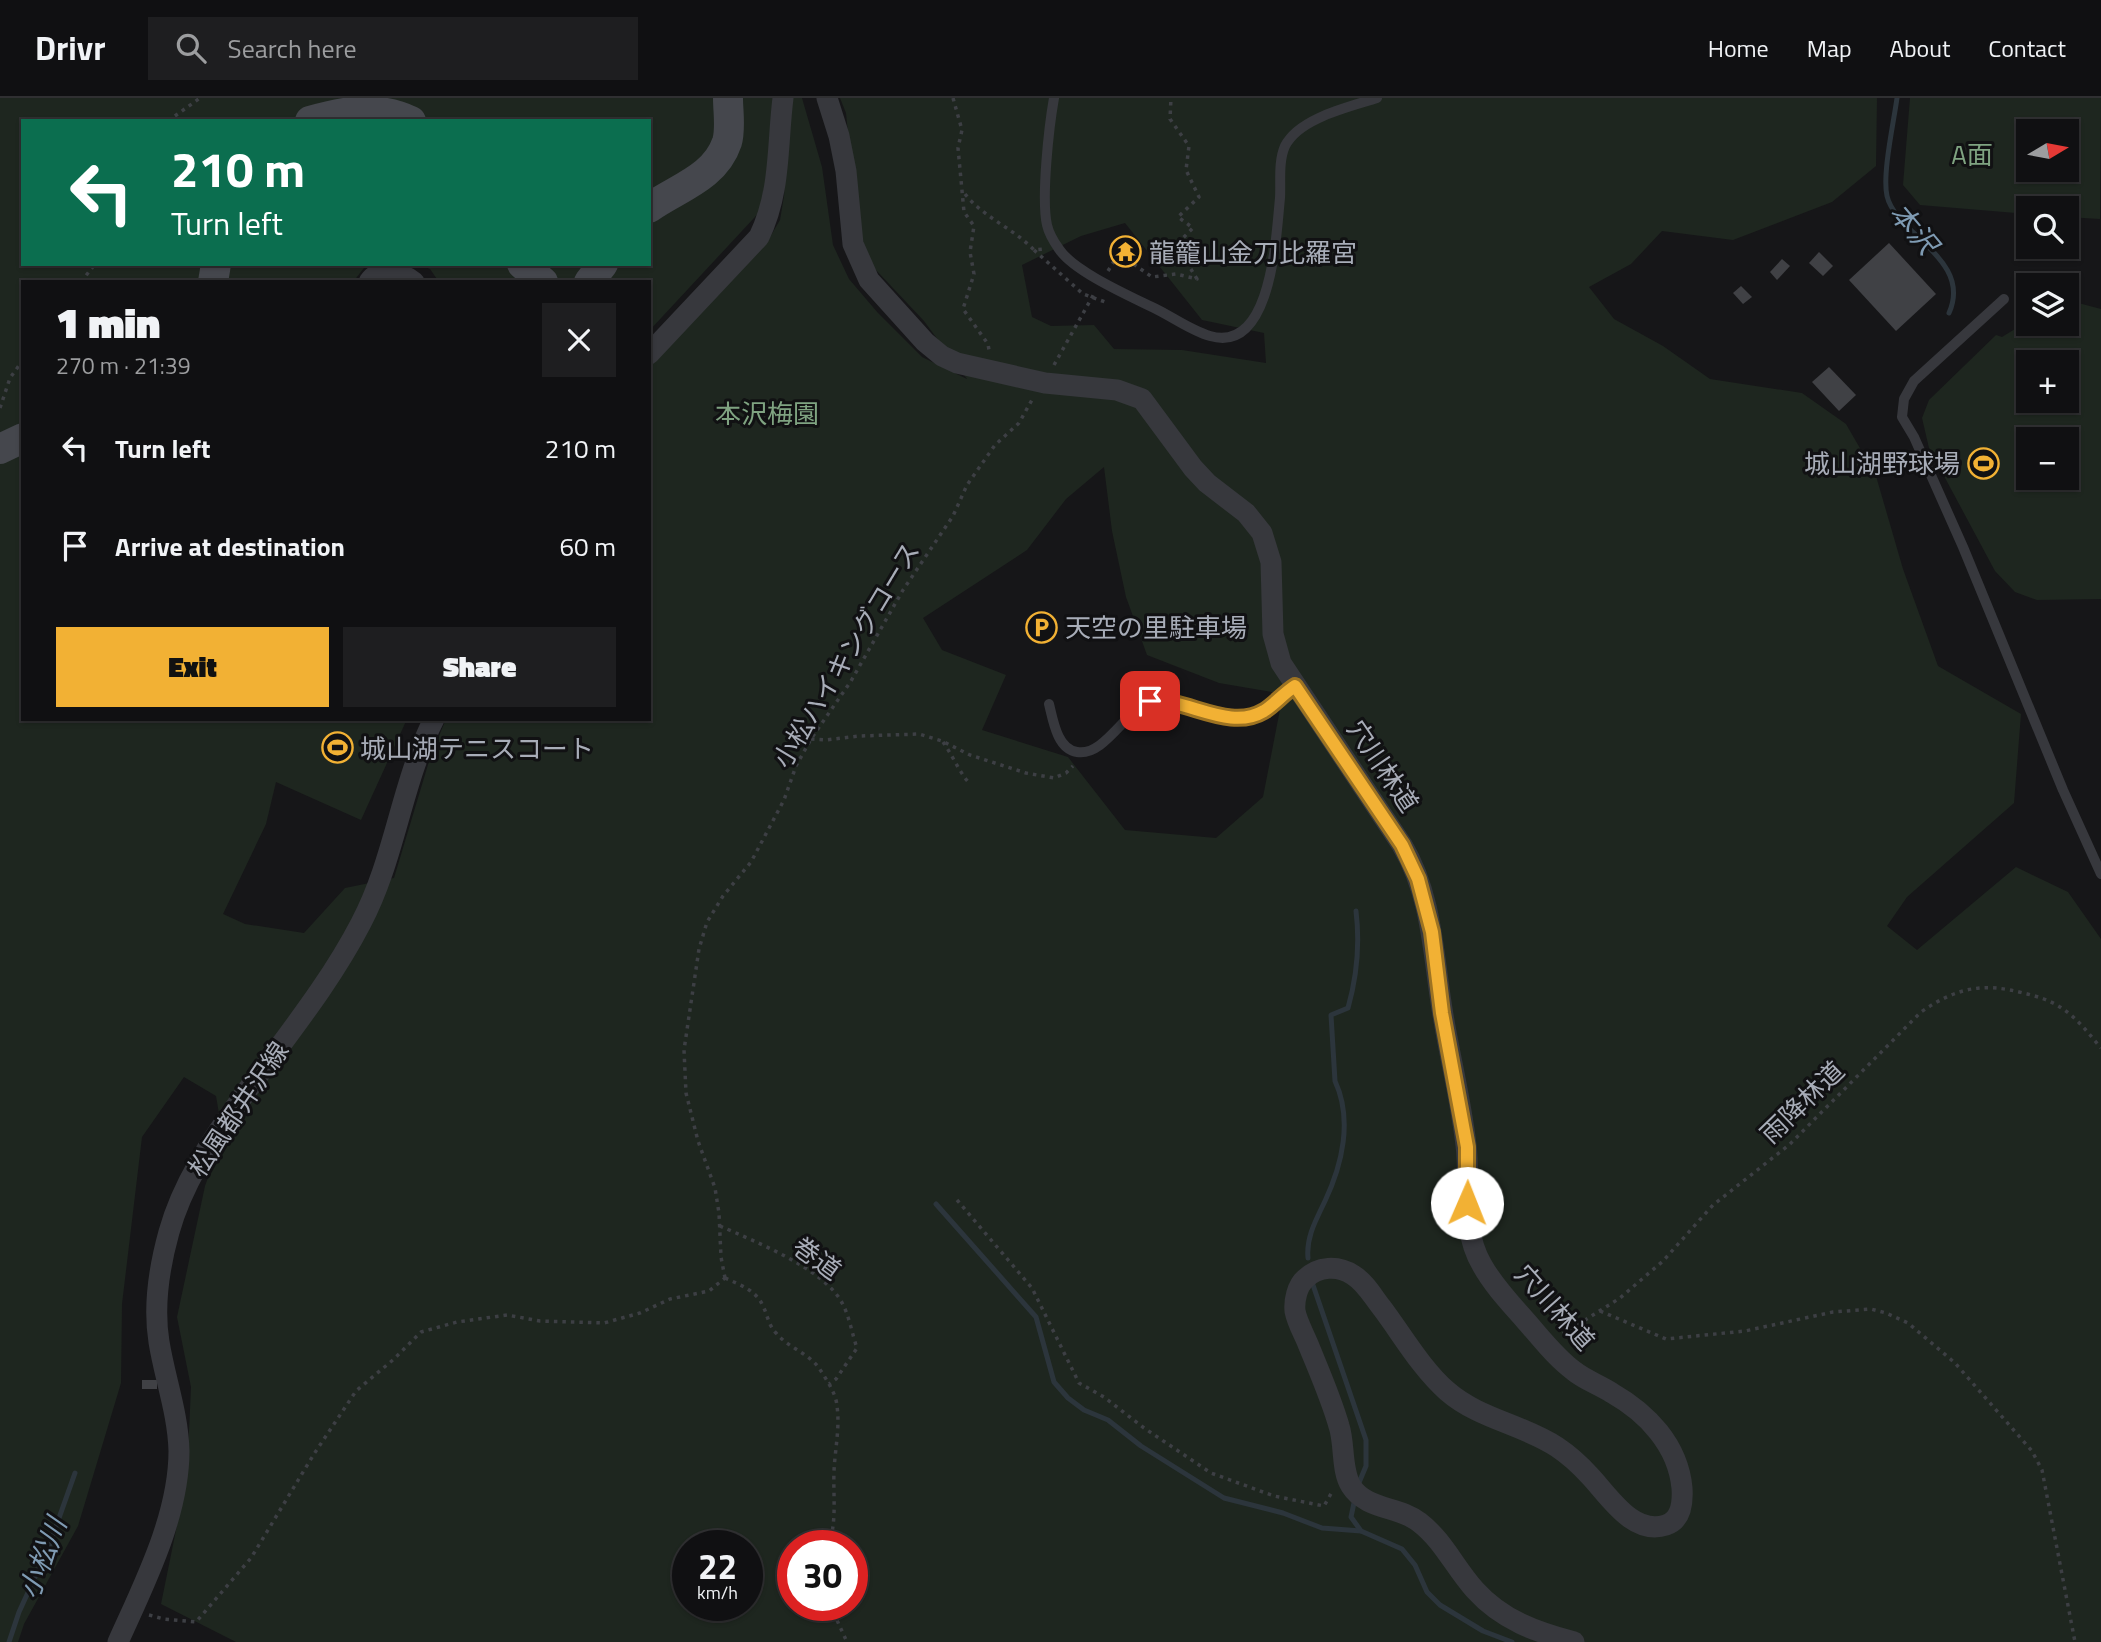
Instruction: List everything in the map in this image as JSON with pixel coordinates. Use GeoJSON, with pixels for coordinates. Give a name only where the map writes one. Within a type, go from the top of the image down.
{"type":"FeatureCollection","features":[{"type":"Feature","properties":{"kind":"street"},"geometry":{"type":"LineString","coordinates":[[651,207],[705,174],[719,159],[727,140],[729,98]]}},
{"type":"Feature","properties":{"kind":"street"},"geometry":{"type":"LineString","coordinates":[[651,352],[759,237],[769,216],[775,193],[783,98]]}},
{"type":"Feature","properties":{"kind":"street"},"geometry":{"type":"LineString","coordinates":[[827,98],[846,171],[853,244],[869,280],[925,342],[942,356],[994,373],[1045,383]]}},
{"type":"Feature","properties":{"kind":"street"},"geometry":{"type":"LineString","coordinates":[[318,119],[352,111],[377,110],[405,119]]}},
{"type":"Feature","properties":{"kind":"street"},"geometry":{"type":"LineString","coordinates":[[524,266],[541,280]]}},
{"type":"Feature","properties":{"kind":"street"},"geometry":{"type":"LineString","coordinates":[[591,280],[601,266]]}},
{"type":"Feature","properties":{"kind":"street"},"geometry":{"type":"LineString","coordinates":[[370,280],[388,271],[405,275],[411,280]]}},
{"type":"Feature","properties":{"kind":"street","name":"穴川林道"},"geometry":{"type":"LineString","coordinates":[[1045,383],[1117,390],[1142,399],[1193,468],[1207,483],[1245,513],[1262,533],[1272,577],[1273,634],[1281,663],[1402,845],[1418,879],[1432,932],[1442,1013],[1467,1147],[1468,1227],[1480,1262],[1496,1287],[1546,1344],[1577,1374],[1639,1410],[1665,1439],[1682,1484],[1678,1516],[1671,1524],[1656,1527],[1643,1525],[1625,1514],[1590,1476],[1555,1446],[1473,1409],[1449,1393],[1426,1369],[1367,1288],[1354,1276],[1340,1269],[1327,1268],[1307,1277],[1299,1286],[1295,1309],[1336,1416],[1344,1442],[1345,1471]]}},
{"type":"Feature","properties":{"kind":"street"},"geometry":{"type":"LineString","coordinates":[[0,449],[21,439]]}},
{"type":"Feature","properties":{"kind":"street","name":"松風都井沢線"},"geometry":{"type":"LineString","coordinates":[[118,1642],[166,1527],[179,1455],[177,1420],[159,1341],[156,1308],[159,1278],[170,1230],[188,1183],[211,1142],[318,992],[362,922],[379,880],[421,747],[433,721]]}},
{"type":"Feature","properties":{"kind":"street"},"geometry":{"type":"LineString","coordinates":[[1345,1471],[1350,1484],[1359,1495],[1374,1504],[1414,1517],[1430,1531],[1475,1590],[1494,1608],[1531,1629],[1574,1642]]}},
{"type":"Feature","properties":{"kind":"lane"},"geometry":{"type":"LineString","coordinates":[[1054,98],[1045,196],[1047,224],[1061,252],[1102,281],[1211,337],[1236,336],[1254,321],[1269,284],[1280,197],[1281,163],[1286,145],[1301,127],[1318,117],[1377,98]]}},
{"type":"Feature","properties":{"kind":"lane"},"geometry":{"type":"LineString","coordinates":[[2004,299],[1913,382],[1904,399],[1902,417],[1914,437],[1963,547],[2063,790],[2101,874]]}},
{"type":"Feature","properties":{"kind":"lane"},"geometry":{"type":"LineString","coordinates":[[1049,704],[1057,734],[1064,744],[1076,752],[1085,753],[1098,747],[1134,712],[1150,701],[1165,700],[1216,715],[1249,716],[1264,711],[1295,686]]}},
{"type":"Feature","properties":{"kind":"path"},"geometry":{"type":"LineString","coordinates":[[171,119],[200,98]]}},
{"type":"Feature","properties":{"kind":"path"},"geometry":{"type":"LineString","coordinates":[[953,98],[962,130],[958,148],[964,212],[974,226],[970,253],[974,274],[963,309],[988,344],[994,373]]}},
{"type":"Feature","properties":{"kind":"path"},"geometry":{"type":"LineString","coordinates":[[1116,258],[1132,263],[1152,277],[1177,274],[1197,279],[1176,245],[1193,228],[1178,217],[1199,197],[1186,170],[1189,146],[1170,119],[1171,98]]}},
{"type":"Feature","properties":{"kind":"path"},"geometry":{"type":"LineString","coordinates":[[963,192],[990,219],[1021,236],[1034,250],[1048,248],[1061,252]]}},
{"type":"Feature","properties":{"kind":"path"},"geometry":{"type":"LineString","coordinates":[[83,280],[93,266]]}},
{"type":"Feature","properties":{"kind":"path","name":"小松ハイキングコース"},"geometry":{"type":"LineString","coordinates":[[725,1278],[715,1188],[698,1141],[686,1093],[684,1050],[699,949],[707,922],[723,896],[751,862],[784,800],[796,766],[811,739],[851,681],[903,590],[948,524],[976,471],[995,444],[1018,422],[1045,383],[1072,332]]}},
{"type":"Feature","properties":{"kind":"path"},"geometry":{"type":"LineString","coordinates":[[0,408],[10,378],[21,363]]}},
{"type":"Feature","properties":{"kind":"path"},"geometry":{"type":"LineString","coordinates":[[811,739],[919,734],[997,764],[1054,778],[1073,768],[1076,752]]}},
{"type":"Feature","properties":{"kind":"path"},"geometry":{"type":"LineString","coordinates":[[942,741],[970,784]]}},
{"type":"Feature","properties":{"kind":"path","name":"雨降林道"},"geometry":{"type":"LineString","coordinates":[[1546,1344],[1620,1298],[1663,1261],[1713,1205],[1789,1145],[1921,1012],[1938,1000],[1985,986],[2038,997],[2062,1008],[2080,1023],[2101,1048]]}},
{"type":"Feature","properties":{"kind":"path"},"geometry":{"type":"LineString","coordinates":[[957,1199],[1032,1288],[1079,1383],[1104,1397],[1144,1428],[1211,1473],[1274,1496],[1324,1506],[1345,1471]]}},
{"type":"Feature","properties":{"kind":"path","name":"巻道"},"geometry":{"type":"LineString","coordinates":[[720,1227],[791,1259],[826,1284],[841,1301],[857,1348],[836,1379],[829,1384]]}},
{"type":"Feature","properties":{"kind":"path"},"geometry":{"type":"LineString","coordinates":[[132,1610],[164,1619],[196,1622],[251,1558],[356,1391],[421,1332],[457,1322],[507,1315],[540,1321],[604,1323],[640,1313],[670,1299],[709,1291],[725,1278],[755,1293],[764,1307],[768,1324],[817,1365],[829,1384],[837,1403],[838,1430],[834,1471],[836,1503],[834,1530]]}},
{"type":"Feature","properties":{"kind":"path"},"geometry":{"type":"LineString","coordinates":[[1600,1311],[1666,1339],[1745,1331],[1833,1312],[1871,1309],[1908,1322],[1955,1363],[2032,1451],[2042,1469],[2075,1642]]}},
{"type":"Feature","properties":{"kind":"path"},"geometry":{"type":"LineString","coordinates":[[837,1621],[847,1642]]}},
{"type":"Feature","properties":{"kind":"green space","name":"本沢梅園"},"geometry":{"type":"Polygon","coordinates":[[[0,98],[776,98],[768,203],[651,329],[651,280],[438,280],[430,269],[423,266],[651,266],[651,119],[21,119],[21,266],[365,266],[355,280],[21,280],[21,721],[406,721],[361,820],[276,782],[266,824],[223,914],[245,924],[304,933],[345,888],[394,878],[430,758],[445,721],[651,721],[651,364],[767,242],[780,220],[791,98],[802,98],[822,167],[833,245],[849,279],[922,357],[967,379],[924,321],[860,253],[846,113],[840,98],[1877,98],[1876,166],[1832,202],[1733,240],[1662,231],[1631,264],[1589,287],[1614,319],[1663,346],[1710,379],[1802,393],[1846,424],[1876,476],[1903,569],[1938,666],[2021,714],[2014,803],[1907,897],[1887,926],[1917,950],[2016,867],[2068,892],[2101,939],[2101,1642],[236,1642],[161,1604],[187,1476],[191,1387],[177,1317],[205,1186],[223,1137],[216,1096],[184,1077],[142,1137],[122,1304],[121,1383],[78,1526],[24,1624],[18,1642],[0,1642],[0,98]],[[1125,223],[1081,236],[1022,265],[1032,317],[1051,326],[1094,325],[1114,349],[1182,350],[1266,363],[1264,333],[1202,320],[1125,223]],[[1104,467],[1066,499],[1027,550],[923,618],[942,650],[1006,675],[982,730],[1068,757],[1125,830],[1216,838],[1263,797],[1283,694],[1219,683],[1147,655],[1126,597],[1112,531],[1104,467]]]}},
{"type":"Feature","properties":{"kind":"green space","name":"A面"},"geometry":{"type":"Polygon","coordinates":[[[1910,98],[2101,98],[2100,219],[2079,218],[2079,196],[2016,196],[2016,213],[1920,205],[1903,185],[1910,98]]]}},
{"type":"Feature","properties":{"kind":"green space","name":"城山湖野球場"},"geometry":{"type":"Polygon","coordinates":[[[2079,303],[2101,309],[2101,599],[2037,600],[2015,592],[1995,571],[1929,448],[1922,418],[1929,400],[1996,335],[2002,337],[2016,328],[2016,336],[2079,336],[2079,303]]]}},
{"type":"Feature","properties":{"kind":"building"},"geometry":{"type":"Polygon","coordinates":[[[1889,243],[1936,294],[1896,331],[1849,280],[1889,243]]]}},
{"type":"Feature","properties":{"kind":"building"},"geometry":{"type":"Polygon","coordinates":[[[1819,252],[1833,266],[1823,276],[1809,263],[1819,252]]]}},
{"type":"Feature","properties":{"kind":"building"},"geometry":{"type":"Polygon","coordinates":[[[1782,259],[1790,266],[1777,280],[1770,272],[1782,259]]]}},
{"type":"Feature","properties":{"kind":"building"},"geometry":{"type":"Polygon","coordinates":[[[1741,286],[1752,297],[1743,304],[1733,293],[1741,286]]]}},
{"type":"Feature","properties":{"kind":"building"},"geometry":{"type":"Polygon","coordinates":[[[1829,367],[1856,395],[1839,411],[1812,382],[1829,367]]]}},
{"type":"Feature","properties":{"kind":"building"},"geometry":{"type":"Polygon","coordinates":[[[142,1380],[157,1380],[157,1389],[142,1389],[142,1380]]]}},
{"type":"Feature","properties":{"kind":"waterway","name":"本沢"},"geometry":{"type":"LineString","coordinates":[[1897,98],[1887,161],[1887,196],[1893,210],[1930,249],[1951,277],[1954,294],[1949,313]]}},
{"type":"Feature","properties":{"kind":"waterway"},"geometry":{"type":"LineString","coordinates":[[1308,1258],[1310,1236],[1336,1173],[1343,1142],[1343,1111],[1335,1081],[1331,1015],[1348,1008],[1351,996],[1358,948],[1356,911]]}},
{"type":"Feature","properties":{"kind":"waterway"},"geometry":{"type":"LineString","coordinates":[[936,1204],[1036,1317],[1054,1382],[1068,1398],[1084,1410],[1108,1420],[1141,1446],[1224,1498],[1283,1513],[1322,1528],[1361,1531]]}},
{"type":"Feature","properties":{"kind":"waterway"},"geometry":{"type":"LineString","coordinates":[[1313,1285],[1366,1440],[1366,1466],[1358,1485]]}},
{"type":"Feature","properties":{"kind":"waterway","name":"小松川"},"geometry":{"type":"LineString","coordinates":[[9,1642],[19,1612],[48,1549],[75,1473]]}},
{"type":"Feature","properties":{"kind":"waterway"},"geometry":{"type":"LineString","coordinates":[[1355,1498],[1351,1517],[1361,1531],[1402,1549],[1415,1565],[1427,1592],[1440,1605],[1483,1631],[1512,1642]]}},
{"type":"Feature","properties":{"kind":"place","name":"龍籠山金刀比羅宮"},"geometry":{"type":"Point","coordinates":[1126,252]}},
{"type":"Feature","properties":{"kind":"place","name":"城山湖野球場"},"geometry":{"type":"Point","coordinates":[1983,463]}},
{"type":"Feature","properties":{"kind":"place","name":"天空の里駐車場"},"geometry":{"type":"Point","coordinates":[1042,627]}},
{"type":"Feature","properties":{"kind":"place","name":"城山湖テニスコート"},"geometry":{"type":"Point","coordinates":[337,748]}},
{"type":"Feature","properties":{"kind":"route"},"geometry":{"type":"LineString","coordinates":[[1150,701],[1165,700],[1216,715],[1249,716],[1264,711],[1295,686],[1402,845],[1410,858],[1426,902],[1432,932],[1442,1013],[1467,1147],[1467,1203]]}}]}
